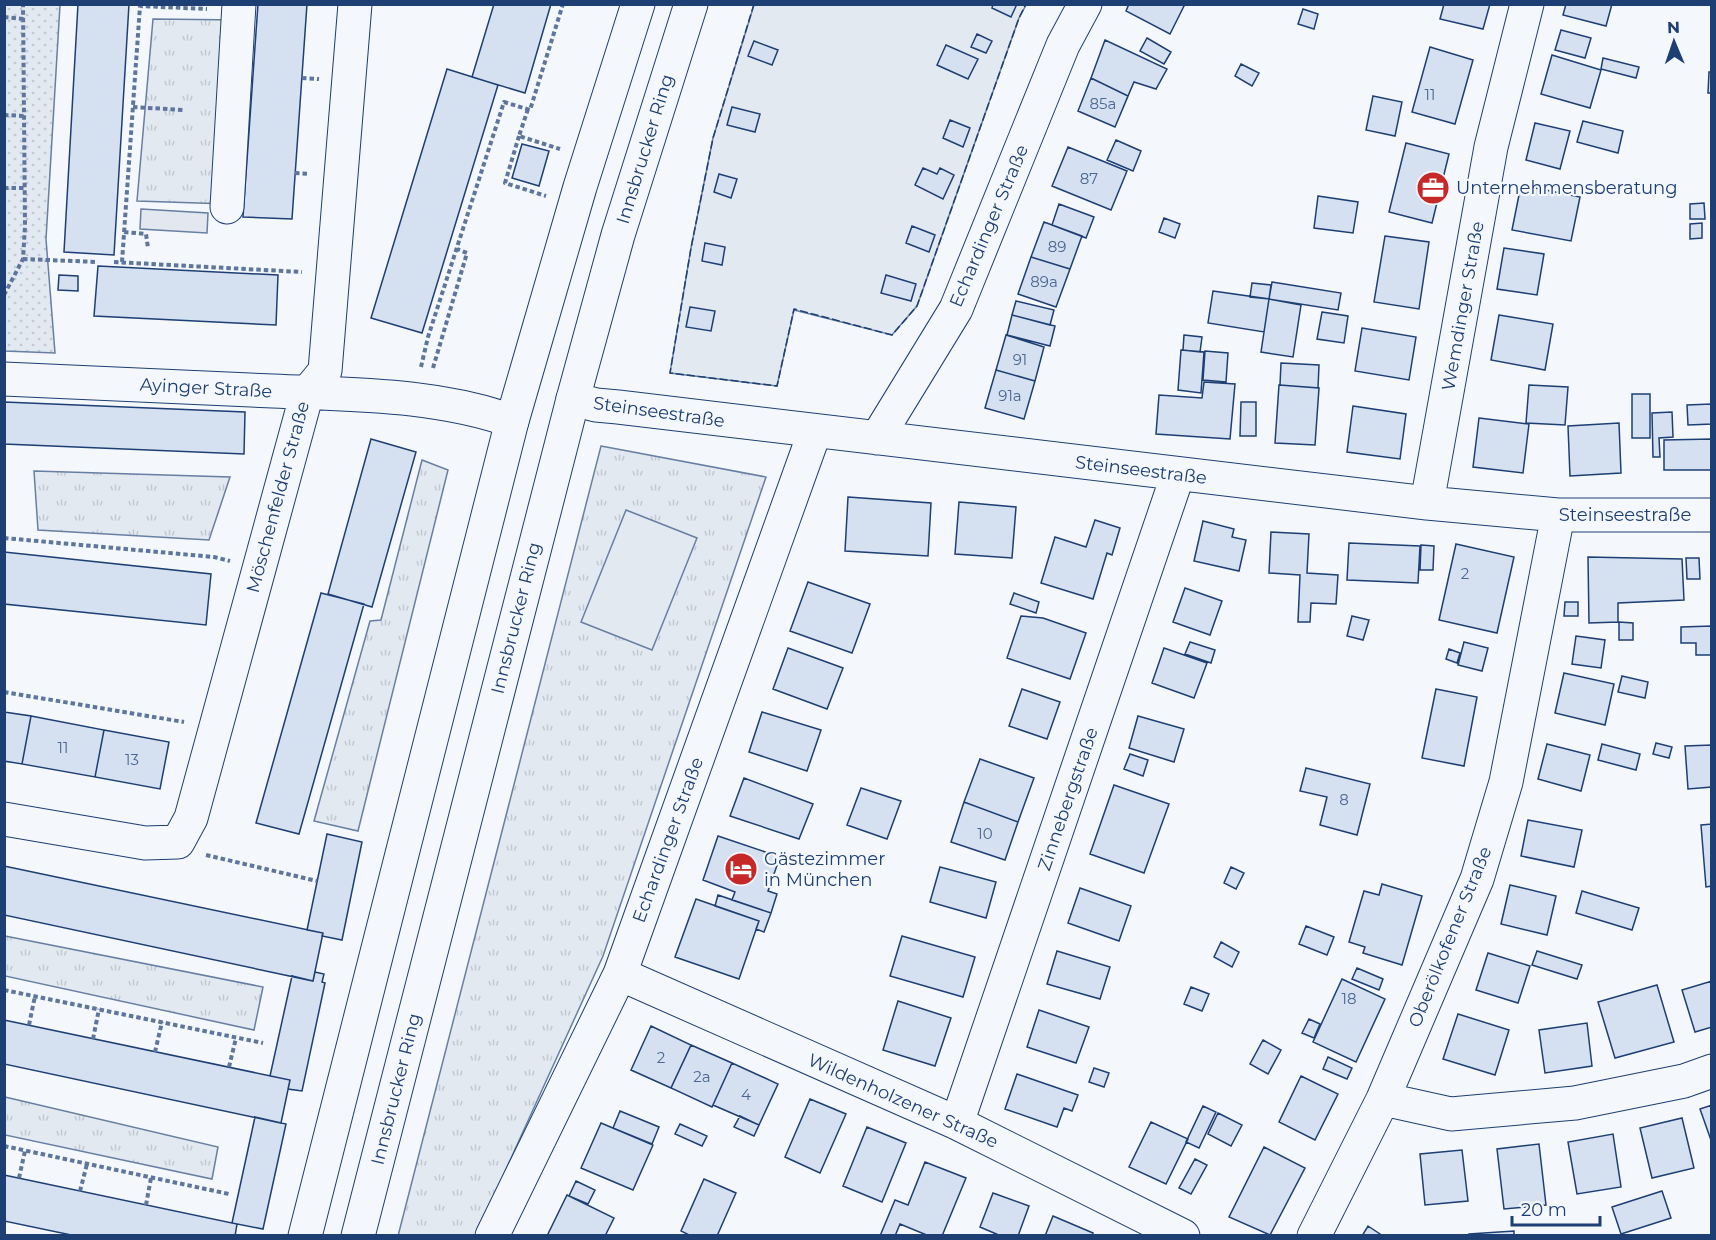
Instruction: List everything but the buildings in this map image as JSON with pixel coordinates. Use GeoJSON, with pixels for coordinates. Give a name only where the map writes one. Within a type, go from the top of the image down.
{"type":"FeatureCollection","features":[{"type":"Feature","properties":{"kind":"street","name":"Möschenfelder Straße"},"geometry":{"type":"LineString","coordinates":[[178,842],[190,818],[307,393],[325,371],[355,4]]}},
{"type":"Feature","properties":{"kind":"street"},"geometry":{"type":"LineString","coordinates":[[305,1236],[512,421],[580,187],[638,4]]}},
{"type":"Feature","properties":{"kind":"street","name":"Innsbrucker Ring"},"geometry":{"type":"LineString","coordinates":[[358,1236],[573,399],[618,235],[691,4]]}},
{"type":"Feature","properties":{"kind":"street","name":"Echardinger Straße"},"geometry":{"type":"LineString","coordinates":[[877,438],[956,309],[1063,45],[1085,4]]}},
{"type":"Feature","properties":{"kind":"street","name":"Wemdinger Straße"},"geometry":{"type":"LineString","coordinates":[[1427,503],[1491,147],[1527,4]]}},
{"type":"Feature","properties":{"kind":"street"},"geometry":{"type":"LineString","coordinates":[[227,207],[228,7]]}},
{"type":"Feature","properties":{"kind":"street","name":"Ayinger Straße"},"geometry":{"type":"LineString","coordinates":[[4,379],[374,395],[435,402],[490,413],[512,421]]}},
{"type":"Feature","properties":{"kind":"street","name":"Steinseestraße"},"geometry":{"type":"LineString","coordinates":[[573,399],[596,405],[1427,503],[1558,515],[1712,515]]}},
{"type":"Feature","properties":{"kind":"street","name":"Echardinger Straße"},"geometry":{"type":"LineString","coordinates":[[492,1236],[620,974],[815,431]]}},
{"type":"Feature","properties":{"kind":"street","name":"Zinnebergstraße"},"geometry":{"type":"LineString","coordinates":[[957,1123],[1178,474]]}},
{"type":"Feature","properties":{"kind":"street","name":"Oberölkofener Straße"},"geometry":{"type":"LineString","coordinates":[[1314,1236],[1383,1099],[1480,868],[1506,782],[1558,515]]}},
{"type":"Feature","properties":{"kind":"street"},"geometry":{"type":"LineString","coordinates":[[4,819],[145,843],[178,842]]}},
{"type":"Feature","properties":{"kind":"street","name":"Wildenholzener Straße"},"geometry":{"type":"LineString","coordinates":[[620,974],[957,1123],[1183,1236]]}},
{"type":"Feature","properties":{"kind":"street"},"geometry":{"type":"LineString","coordinates":[[1383,1099],[1451,1114],[1575,1103],[1684,1081],[1712,1071]]}},
{"type":"Feature","properties":{"kind":"path"},"geometry":{"type":"LineString","coordinates":[[4,295],[23,259],[26,116],[23,4]]}},
{"type":"Feature","properties":{"kind":"path"},"geometry":{"type":"LineString","coordinates":[[551,198],[505,183],[563,4]]}},
{"type":"Feature","properties":{"kind":"path"},"geometry":{"type":"LineString","coordinates":[[122,262],[140,6],[228,7]]}},
{"type":"Feature","properties":{"kind":"path"},"geometry":{"type":"LineString","coordinates":[[4,17],[24,19]]}},
{"type":"Feature","properties":{"kind":"path"},"geometry":{"type":"LineString","coordinates":[[421,367],[428,337],[504,102],[528,109]]}},
{"type":"Feature","properties":{"kind":"path"},"geometry":{"type":"LineString","coordinates":[[133,107],[184,110]]}},
{"type":"Feature","properties":{"kind":"path"},"geometry":{"type":"LineString","coordinates":[[4,115],[26,116]]}},
{"type":"Feature","properties":{"kind":"path"},"geometry":{"type":"LineString","coordinates":[[519,136],[565,150]]}},
{"type":"Feature","properties":{"kind":"path"},"geometry":{"type":"LineString","coordinates":[[4,188],[25,188]]}},
{"type":"Feature","properties":{"kind":"path"},"geometry":{"type":"LineString","coordinates":[[124,232],[146,234],[148,248]]}},
{"type":"Feature","properties":{"kind":"path"},"geometry":{"type":"LineString","coordinates":[[433,368],[467,253],[457,249]]}},
{"type":"Feature","properties":{"kind":"path"},"geometry":{"type":"LineString","coordinates":[[23,259],[98,262]]}},
{"type":"Feature","properties":{"kind":"path"},"geometry":{"type":"LineString","coordinates":[[114,262],[333,274]]}},
{"type":"Feature","properties":{"kind":"path"},"geometry":{"type":"LineString","coordinates":[[4,538],[214,557],[259,568]]}},
{"type":"Feature","properties":{"kind":"path"},"geometry":{"type":"LineString","coordinates":[[4,692],[215,727]]}},
{"type":"Feature","properties":{"kind":"path"},"geometry":{"type":"LineString","coordinates":[[178,842],[196,853],[317,881]]}},
{"type":"Feature","properties":{"kind":"path"},"geometry":{"type":"LineString","coordinates":[[4,990],[262,1043]]}},
{"type":"Feature","properties":{"kind":"path"},"geometry":{"type":"LineString","coordinates":[[29,1025],[35,996]]}},
{"type":"Feature","properties":{"kind":"path"},"geometry":{"type":"LineString","coordinates":[[93,1039],[99,1009]]}},
{"type":"Feature","properties":{"kind":"path"},"geometry":{"type":"LineString","coordinates":[[155,1052],[162,1022]]}},
{"type":"Feature","properties":{"kind":"path"},"geometry":{"type":"LineString","coordinates":[[229,1067],[236,1038]]}},
{"type":"Feature","properties":{"kind":"path"},"geometry":{"type":"LineString","coordinates":[[4,1146],[230,1194]]}},
{"type":"Feature","properties":{"kind":"path"},"geometry":{"type":"LineString","coordinates":[[19,1178],[25,1150]]}},
{"type":"Feature","properties":{"kind":"path"},"geometry":{"type":"LineString","coordinates":[[80,1191],[87,1164]]}},
{"type":"Feature","properties":{"kind":"path"},"geometry":{"type":"LineString","coordinates":[[146,1204],[151,1178]]}},
{"type":"Feature","properties":{"kind":"green space"},"geometry":{"type":"Polygon","coordinates":[[[5,4],[60,5],[46,239],[55,353],[5,351],[5,4]]]}},
{"type":"Feature","properties":{"kind":"green space"},"geometry":{"type":"Polygon","coordinates":[[[754,5],[1026,5],[1019,18],[917,306],[892,335],[794,310],[777,386],[670,373],[691,248],[713,138],[754,5]]]}},
{"type":"Feature","properties":{"kind":"green space"},"geometry":{"type":"Polygon","coordinates":[[[153,19],[240,20],[228,204],[137,201],[153,19]]]}},
{"type":"Feature","properties":{"kind":"green space"},"geometry":{"type":"Polygon","coordinates":[[[601,446],[766,477],[603,956],[476,1235],[398,1236],[601,446]]]}},
{"type":"Feature","properties":{"kind":"green space"},"geometry":{"type":"Polygon","coordinates":[[[422,460],[448,470],[358,831],[314,821],[370,621],[381,620],[422,460]]]}},
{"type":"Feature","properties":{"kind":"green space"},"geometry":{"type":"Polygon","coordinates":[[[34,471],[230,477],[209,540],[38,530],[34,471]]]}},
{"type":"Feature","properties":{"kind":"green space"},"geometry":{"type":"Polygon","coordinates":[[[626,510],[697,538],[652,650],[581,622],[626,510]]]}},
{"type":"Feature","properties":{"kind":"green space"},"geometry":{"type":"Polygon","coordinates":[[[5,936],[263,987],[254,1030],[5,976],[5,936]]]}},
{"type":"Feature","properties":{"kind":"green space"},"geometry":{"type":"Polygon","coordinates":[[[5,1097],[218,1147],[212,1179],[5,1135],[5,1097]]]}},
{"type":"Feature","properties":{"kind":"shaded area"},"geometry":{"type":"Polygon","coordinates":[[[141,209],[208,213],[207,233],[140,229],[141,209]]]}},
{"type":"Feature","properties":{"kind":"fence"},"geometry":{"type":"LineString","coordinates":[[754,4],[713,138],[691,248],[670,373],[777,386],[794,309],[892,335],[917,306],[1019,18],[1026,4]]}},
{"type":"Feature","properties":{"kind":"place","name":"Unternehmensberatung"},"geometry":{"type":"Point","coordinates":[1433,188]}},
{"type":"Feature","properties":{"kind":"place","name":"Gästezimmer in München"},"geometry":{"type":"Point","coordinates":[741,869]}}]}
